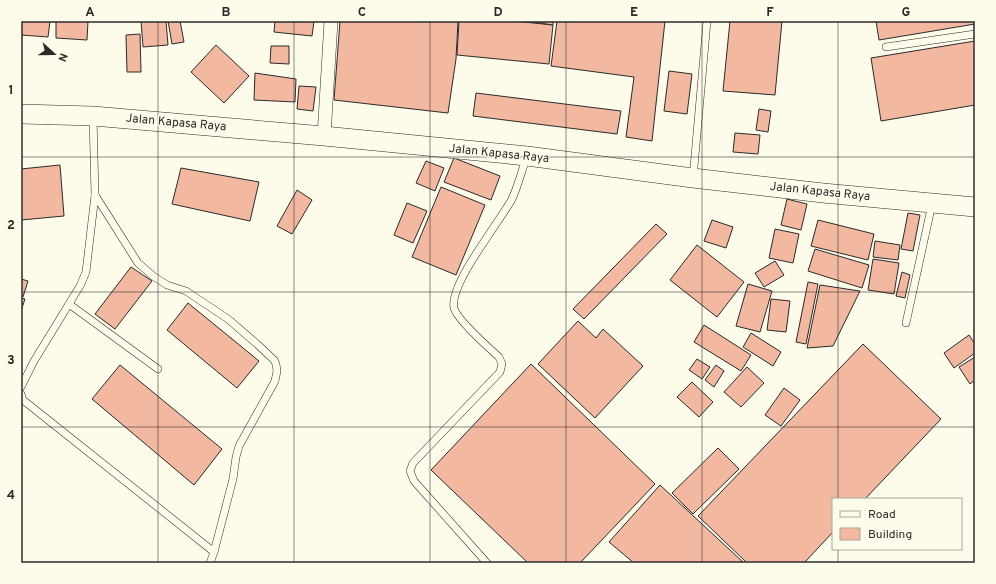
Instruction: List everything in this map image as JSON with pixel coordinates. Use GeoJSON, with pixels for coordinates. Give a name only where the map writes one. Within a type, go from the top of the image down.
{"type":"FeatureCollection","features":[{"type":"Feature","properties":{"kind":"main road","name":"Jalan Kapasa Raya"},"geometry":{"type":"LineString","coordinates":[[21,114],[93,116],[324,136],[527,156],[693,178],[823,193],[975,207]]}},
{"type":"Feature","properties":{"kind":"street"},"geometry":{"type":"LineString","coordinates":[[324,136],[331,21]]}},
{"type":"Feature","properties":{"kind":"lane"},"geometry":{"type":"LineString","coordinates":[[693,178],[707,21]]}},
{"type":"Feature","properties":{"kind":"lane"},"geometry":{"type":"LineString","coordinates":[[886,47],[975,34]]}},
{"type":"Feature","properties":{"kind":"lane"},"geometry":{"type":"LineString","coordinates":[[21,387],[34,361],[80,286],[86,272],[95,195],[93,116]]}},
{"type":"Feature","properties":{"kind":"lane"},"geometry":{"type":"LineString","coordinates":[[487,563],[414,481],[410,471],[414,462],[500,372],[502,364],[499,357],[463,321],[454,309],[454,297],[466,269],[512,198],[527,156]]}},
{"type":"Feature","properties":{"kind":"lane"},"geometry":{"type":"LineString","coordinates":[[95,195],[138,262],[153,276],[167,285],[186,291],[228,319],[257,344],[274,360],[276,364],[277,371],[275,381],[239,446],[233,479],[210,563]]}},
{"type":"Feature","properties":{"kind":"lane"},"geometry":{"type":"LineString","coordinates":[[906,324],[932,203]]}},
{"type":"Feature","properties":{"kind":"lane"},"geometry":{"type":"LineString","coordinates":[[69,304],[158,369]]}},
{"type":"Feature","properties":{"kind":"lane"},"geometry":{"type":"LineString","coordinates":[[21,394],[24,400],[214,552]]}},
{"type":"Feature","properties":{"kind":"building"},"geometry":{"type":"Polygon","coordinates":[[[21,21],[50,21],[48,37],[21,35],[21,21]]]}},
{"type":"Feature","properties":{"kind":"building"},"geometry":{"type":"Polygon","coordinates":[[[56,21],[88,21],[87,40],[56,38],[56,21]]]}},
{"type":"Feature","properties":{"kind":"building"},"geometry":{"type":"Polygon","coordinates":[[[141,21],[166,21],[168,45],[143,47],[141,21]]]}},
{"type":"Feature","properties":{"kind":"building"},"geometry":{"type":"Polygon","coordinates":[[[168,21],[180,21],[184,42],[172,44],[168,21]]]}},
{"type":"Feature","properties":{"kind":"building"},"geometry":{"type":"Polygon","coordinates":[[[275,21],[314,21],[312,36],[274,32],[275,21]]]}},
{"type":"Feature","properties":{"kind":"building"},"geometry":{"type":"Polygon","coordinates":[[[340,21],[458,21],[456,59],[448,113],[334,100],[340,21]]]}},
{"type":"Feature","properties":{"kind":"building"},"geometry":{"type":"Polygon","coordinates":[[[459,21],[514,21],[553,25],[549,64],[457,55],[459,21]]]}},
{"type":"Feature","properties":{"kind":"building"},"geometry":{"type":"Polygon","coordinates":[[[526,21],[553,21],[553,25],[526,21]]]}},
{"type":"Feature","properties":{"kind":"building"},"geometry":{"type":"Polygon","coordinates":[[[557,21],[665,21],[652,141],[626,137],[634,77],[551,66],[557,21]]]}},
{"type":"Feature","properties":{"kind":"building"},"geometry":{"type":"Polygon","coordinates":[[[730,21],[782,21],[775,95],[723,91],[730,21]]]}},
{"type":"Feature","properties":{"kind":"building"},"geometry":{"type":"Polygon","coordinates":[[[876,21],[975,21],[975,24],[879,40],[876,21]]]}},
{"type":"Feature","properties":{"kind":"building"},"geometry":{"type":"Polygon","coordinates":[[[140,34],[141,72],[127,72],[126,35],[140,34]]]}},
{"type":"Feature","properties":{"kind":"building"},"geometry":{"type":"Polygon","coordinates":[[[975,41],[975,105],[881,121],[871,58],[975,41]]]}},
{"type":"Feature","properties":{"kind":"building"},"geometry":{"type":"Polygon","coordinates":[[[216,45],[249,76],[224,103],[191,72],[216,45]]]}},
{"type":"Feature","properties":{"kind":"building"},"geometry":{"type":"Polygon","coordinates":[[[271,46],[289,46],[289,64],[270,63],[271,46]]]}},
{"type":"Feature","properties":{"kind":"building"},"geometry":{"type":"Polygon","coordinates":[[[669,71],[692,74],[687,114],[664,111],[669,71]]]}},
{"type":"Feature","properties":{"kind":"building"},"geometry":{"type":"Polygon","coordinates":[[[255,73],[296,79],[295,102],[254,100],[255,73]]]}},
{"type":"Feature","properties":{"kind":"building"},"geometry":{"type":"Polygon","coordinates":[[[299,86],[316,87],[313,111],[297,109],[299,86]]]}},
{"type":"Feature","properties":{"kind":"building"},"geometry":{"type":"Polygon","coordinates":[[[476,93],[621,111],[617,134],[473,116],[476,93]]]}},
{"type":"Feature","properties":{"kind":"building"},"geometry":{"type":"Polygon","coordinates":[[[759,109],[771,111],[768,132],[756,130],[759,109]]]}},
{"type":"Feature","properties":{"kind":"building"},"geometry":{"type":"Polygon","coordinates":[[[735,133],[760,135],[758,154],[733,152],[735,133]]]}},
{"type":"Feature","properties":{"kind":"building"},"geometry":{"type":"Polygon","coordinates":[[[454,158],[500,176],[491,200],[444,182],[454,158]]]}},
{"type":"Feature","properties":{"kind":"building"},"geometry":{"type":"Polygon","coordinates":[[[426,161],[444,168],[435,191],[416,183],[426,161]]]}},
{"type":"Feature","properties":{"kind":"building"},"geometry":{"type":"Polygon","coordinates":[[[60,165],[64,216],[21,220],[21,169],[60,165]]]}},
{"type":"Feature","properties":{"kind":"building"},"geometry":{"type":"Polygon","coordinates":[[[181,168],[259,182],[250,221],[172,204],[181,168]]]}},
{"type":"Feature","properties":{"kind":"building"},"geometry":{"type":"Polygon","coordinates":[[[441,187],[485,205],[456,275],[412,257],[441,187]]]}},
{"type":"Feature","properties":{"kind":"building"},"geometry":{"type":"Polygon","coordinates":[[[297,190],[312,200],[292,234],[277,226],[297,190]]]}},
{"type":"Feature","properties":{"kind":"building"},"geometry":{"type":"Polygon","coordinates":[[[787,199],[807,204],[801,230],[781,225],[787,199]]]}},
{"type":"Feature","properties":{"kind":"building"},"geometry":{"type":"Polygon","coordinates":[[[407,203],[427,211],[413,243],[394,235],[407,203]]]}},
{"type":"Feature","properties":{"kind":"building"},"geometry":{"type":"Polygon","coordinates":[[[908,213],[920,215],[913,251],[901,249],[908,213]]]}},
{"type":"Feature","properties":{"kind":"building"},"geometry":{"type":"Polygon","coordinates":[[[712,220],[733,227],[726,248],[704,241],[712,220]]]}},
{"type":"Feature","properties":{"kind":"building"},"geometry":{"type":"Polygon","coordinates":[[[818,220],[874,234],[868,260],[811,246],[818,220]]]}},
{"type":"Feature","properties":{"kind":"building"},"geometry":{"type":"Polygon","coordinates":[[[656,224],[667,234],[584,319],[573,309],[656,224]]]}},
{"type":"Feature","properties":{"kind":"building"},"geometry":{"type":"Polygon","coordinates":[[[775,229],[799,234],[793,263],[769,258],[775,229]]]}},
{"type":"Feature","properties":{"kind":"building"},"geometry":{"type":"Polygon","coordinates":[[[875,241],[900,245],[898,260],[873,257],[875,241]]]}},
{"type":"Feature","properties":{"kind":"building"},"geometry":{"type":"Polygon","coordinates":[[[697,245],[744,282],[717,317],[670,280],[697,245]]]}},
{"type":"Feature","properties":{"kind":"building"},"geometry":{"type":"Polygon","coordinates":[[[815,249],[869,265],[862,288],[808,271],[815,249]]]}},
{"type":"Feature","properties":{"kind":"building"},"geometry":{"type":"Polygon","coordinates":[[[873,259],[899,263],[894,294],[868,290],[873,259]]]}},
{"type":"Feature","properties":{"kind":"building"},"geometry":{"type":"Polygon","coordinates":[[[775,261],[784,275],[764,287],[755,273],[775,261]]]}},
{"type":"Feature","properties":{"kind":"building"},"geometry":{"type":"Polygon","coordinates":[[[131,267],[152,281],[115,329],[95,314],[131,267]]]}},
{"type":"Feature","properties":{"kind":"building"},"geometry":{"type":"Polygon","coordinates":[[[902,272],[910,275],[905,298],[896,296],[902,272]]]}},
{"type":"Feature","properties":{"kind":"building"},"geometry":{"type":"Polygon","coordinates":[[[21,279],[28,281],[23,297],[21,296],[21,279]]]}},
{"type":"Feature","properties":{"kind":"building"},"geometry":{"type":"Polygon","coordinates":[[[808,282],[818,284],[806,344],[796,342],[808,282]]]}},
{"type":"Feature","properties":{"kind":"building"},"geometry":{"type":"Polygon","coordinates":[[[748,284],[772,291],[760,332],[736,326],[748,284]]]}},
{"type":"Feature","properties":{"kind":"building"},"geometry":{"type":"Polygon","coordinates":[[[820,285],[860,291],[833,346],[807,348],[820,285]]]}},
{"type":"Feature","properties":{"kind":"building"},"geometry":{"type":"Polygon","coordinates":[[[21,298],[25,299],[21,311],[21,298]]]}},
{"type":"Feature","properties":{"kind":"building"},"geometry":{"type":"Polygon","coordinates":[[[771,299],[790,301],[786,332],[767,330],[771,299]]]}},
{"type":"Feature","properties":{"kind":"building"},"geometry":{"type":"Polygon","coordinates":[[[188,303],[259,361],[237,388],[167,330],[188,303]]]}},
{"type":"Feature","properties":{"kind":"building"},"geometry":{"type":"Polygon","coordinates":[[[578,321],[596,338],[603,329],[643,366],[595,418],[538,364],[578,321]]]}},
{"type":"Feature","properties":{"kind":"building"},"geometry":{"type":"Polygon","coordinates":[[[704,325],[751,355],[741,371],[694,342],[704,325]]]}},
{"type":"Feature","properties":{"kind":"building"},"geometry":{"type":"Polygon","coordinates":[[[751,333],[781,352],[773,366],[743,347],[751,333]]]}},
{"type":"Feature","properties":{"kind":"building"},"geometry":{"type":"Polygon","coordinates":[[[969,335],[975,344],[975,353],[954,368],[944,353],[969,335]]]}},
{"type":"Feature","properties":{"kind":"building"},"geometry":{"type":"Polygon","coordinates":[[[863,344],[941,419],[866,498],[832,498],[832,533],[804,563],[747,563],[698,516],[863,344]]]}},
{"type":"Feature","properties":{"kind":"building"},"geometry":{"type":"Polygon","coordinates":[[[975,357],[975,380],[970,384],[959,367],[975,357]]]}},
{"type":"Feature","properties":{"kind":"building"},"geometry":{"type":"Polygon","coordinates":[[[697,359],[710,367],[702,379],[689,370],[697,359]]]}},
{"type":"Feature","properties":{"kind":"building"},"geometry":{"type":"Polygon","coordinates":[[[531,364],[655,484],[580,563],[528,563],[431,470],[531,364]]]}},
{"type":"Feature","properties":{"kind":"building"},"geometry":{"type":"Polygon","coordinates":[[[120,365],[222,449],[194,485],[92,399],[120,365]]]}},
{"type":"Feature","properties":{"kind":"building"},"geometry":{"type":"Polygon","coordinates":[[[716,365],[724,371],[714,387],[705,380],[716,365]]]}},
{"type":"Feature","properties":{"kind":"building"},"geometry":{"type":"Polygon","coordinates":[[[747,367],[764,383],[741,407],[724,392],[747,367]]]}},
{"type":"Feature","properties":{"kind":"building"},"geometry":{"type":"Polygon","coordinates":[[[692,382],[713,402],[699,417],[677,397],[692,382]]]}},
{"type":"Feature","properties":{"kind":"building"},"geometry":{"type":"Polygon","coordinates":[[[784,388],[800,400],[781,426],[765,415],[784,388]]]}},
{"type":"Feature","properties":{"kind":"building"},"geometry":{"type":"Polygon","coordinates":[[[718,448],[739,469],[693,514],[672,493],[718,448]]]}},
{"type":"Feature","properties":{"kind":"building"},"geometry":{"type":"Polygon","coordinates":[[[660,485],[744,563],[634,563],[609,542],[660,485]]]}}]}
